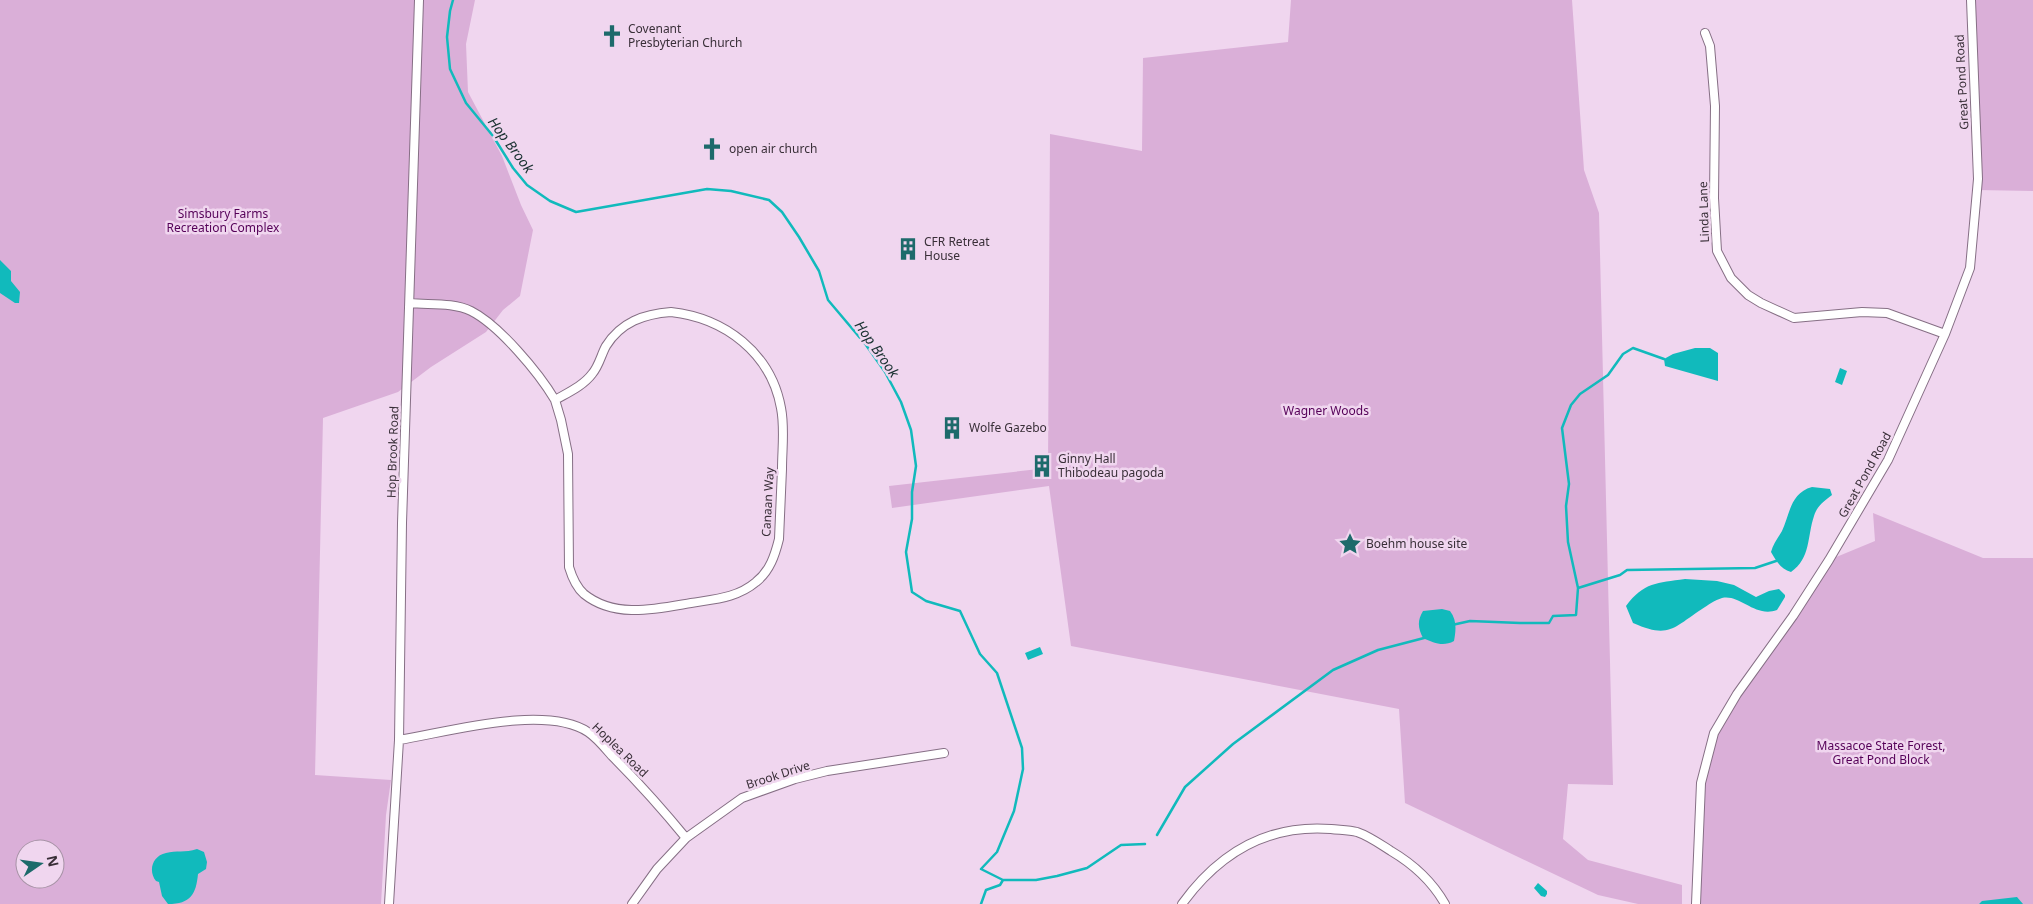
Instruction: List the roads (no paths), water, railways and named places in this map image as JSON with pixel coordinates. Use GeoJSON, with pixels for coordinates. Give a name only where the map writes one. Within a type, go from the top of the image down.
{"type":"FeatureCollection","features":[{"type":"Feature","properties":{"kind":"street","name":"Hop Brook Road"},"geometry":{"type":"LineString","coordinates":[[389,904],[398,740],[402,524],[419,0]]}},
{"type":"Feature","properties":{"kind":"street","name":"Great Pond Road"},"geometry":{"type":"LineString","coordinates":[[1696,904],[1701,782],[1714,734],[1737,694],[1793,616],[1829,560],[1888,460],[1945,334],[1970,268],[1978,179],[1971,0]]}},
{"type":"Feature","properties":{"kind":"street","name":"Linda Lane"},"geometry":{"type":"LineString","coordinates":[[1705,33],[1710,46],[1715,106],[1714,198],[1717,251],[1731,278],[1748,295],[1794,318],[1879,312],[1887,313],[1945,334]]}},
{"type":"Feature","properties":{"kind":"street","name":"Canaan Way"},"geometry":{"type":"LineString","coordinates":[[410,303],[450,306],[470,311],[500,333],[545,385],[555,400],[568,454],[569,567],[576,584],[584,594],[606,606],[623,610],[661,608],[735,595],[758,581],[767,570],[774,556],[779,538],[783,444],[781,410],[774,386],[765,368],[754,352],[732,332],[718,324],[687,314],[655,313],[639,318],[614,334],[592,374],[576,388],[555,400]]}},
{"type":"Feature","properties":{"kind":"street","name":"Hoplea Road"},"geometry":{"type":"LineString","coordinates":[[398,740],[524,720],[545,719],[577,726],[589,733],[631,775],[686,838]]}},
{"type":"Feature","properties":{"kind":"street","name":"Brook Drive"},"geometry":{"type":"LineString","coordinates":[[632,904],[657,869],[686,838],[742,798],[795,779],[944,753]]}},
{"type":"Feature","properties":{"kind":"street"},"geometry":{"type":"LineString","coordinates":[[1182,904],[1211,869],[1244,845],[1282,831],[1317,828],[1356,832],[1368,837],[1413,866],[1433,887],[1444,904]]}},
{"type":"Feature","properties":{"kind":"waterway","name":"Hop Brook"},"geometry":{"type":"LineString","coordinates":[[453,0],[447,37],[450,69],[466,103],[493,136],[513,168],[527,185],[550,201],[576,212],[707,189],[731,191],[769,200],[782,212],[799,237],[819,271],[828,300],[866,345],[885,372],[901,402],[911,430],[916,466],[912,492],[912,519],[906,552],[912,592],[926,601],[960,611],[980,654],[997,673],[1022,748],[1023,769],[1014,811],[997,852],[981,869],[1003,880],[1000,885],[986,890],[981,904]]}},
{"type":"Feature","properties":{"kind":"waterway"},"geometry":{"type":"LineString","coordinates":[[1452,625],[1470,621],[1549,623],[1553,616],[1576,615],[1578,588],[1568,542],[1566,506],[1569,484],[1562,428],[1571,405],[1580,394],[1608,375],[1623,354],[1633,348],[1664,359]]}},
{"type":"Feature","properties":{"kind":"waterway"},"geometry":{"type":"LineString","coordinates":[[1578,588],[1620,575],[1627,570],[1755,568],[1776,561]]}},
{"type":"Feature","properties":{"kind":"waterway"},"geometry":{"type":"LineString","coordinates":[[1157,835],[1185,787],[1233,744],[1333,670],[1378,650],[1424,638]]}},
{"type":"Feature","properties":{"kind":"waterway"},"geometry":{"type":"LineString","coordinates":[[1003,880],[1036,880],[1057,876],[1087,868],[1121,845],[1145,844]]}},
{"type":"Feature","properties":{"kind":"place","name":"Covenant Presbyterian Church"},"geometry":{"type":"Point","coordinates":[612,36]}},
{"type":"Feature","properties":{"kind":"place","name":"open air church"},"geometry":{"type":"Point","coordinates":[712,149]}},
{"type":"Feature","properties":{"kind":"place","name":"CFR Retreat House"},"geometry":{"type":"Point","coordinates":[908,249]}},
{"type":"Feature","properties":{"kind":"place","name":"Wolfe Gazebo"},"geometry":{"type":"Point","coordinates":[952,428]}},
{"type":"Feature","properties":{"kind":"place","name":"Ginny Hall Thibodeau pagoda"},"geometry":{"type":"Point","coordinates":[1042,466]}},
{"type":"Feature","properties":{"kind":"place","name":"Boehm house site"},"geometry":{"type":"Point","coordinates":[1350,544]}},
{"type":"Feature","properties":{"kind":"park label","name":"Simsbury Farms Recreation Complex"},"geometry":{"type":"Point","coordinates":[223,221]}},
{"type":"Feature","properties":{"kind":"park label","name":"Wagner Woods"},"geometry":{"type":"Point","coordinates":[1326,411]}},
{"type":"Feature","properties":{"kind":"park label","name":"Massacoe State Forest, Great Pond Block"},"geometry":{"type":"Point","coordinates":[1881,753]}}]}
